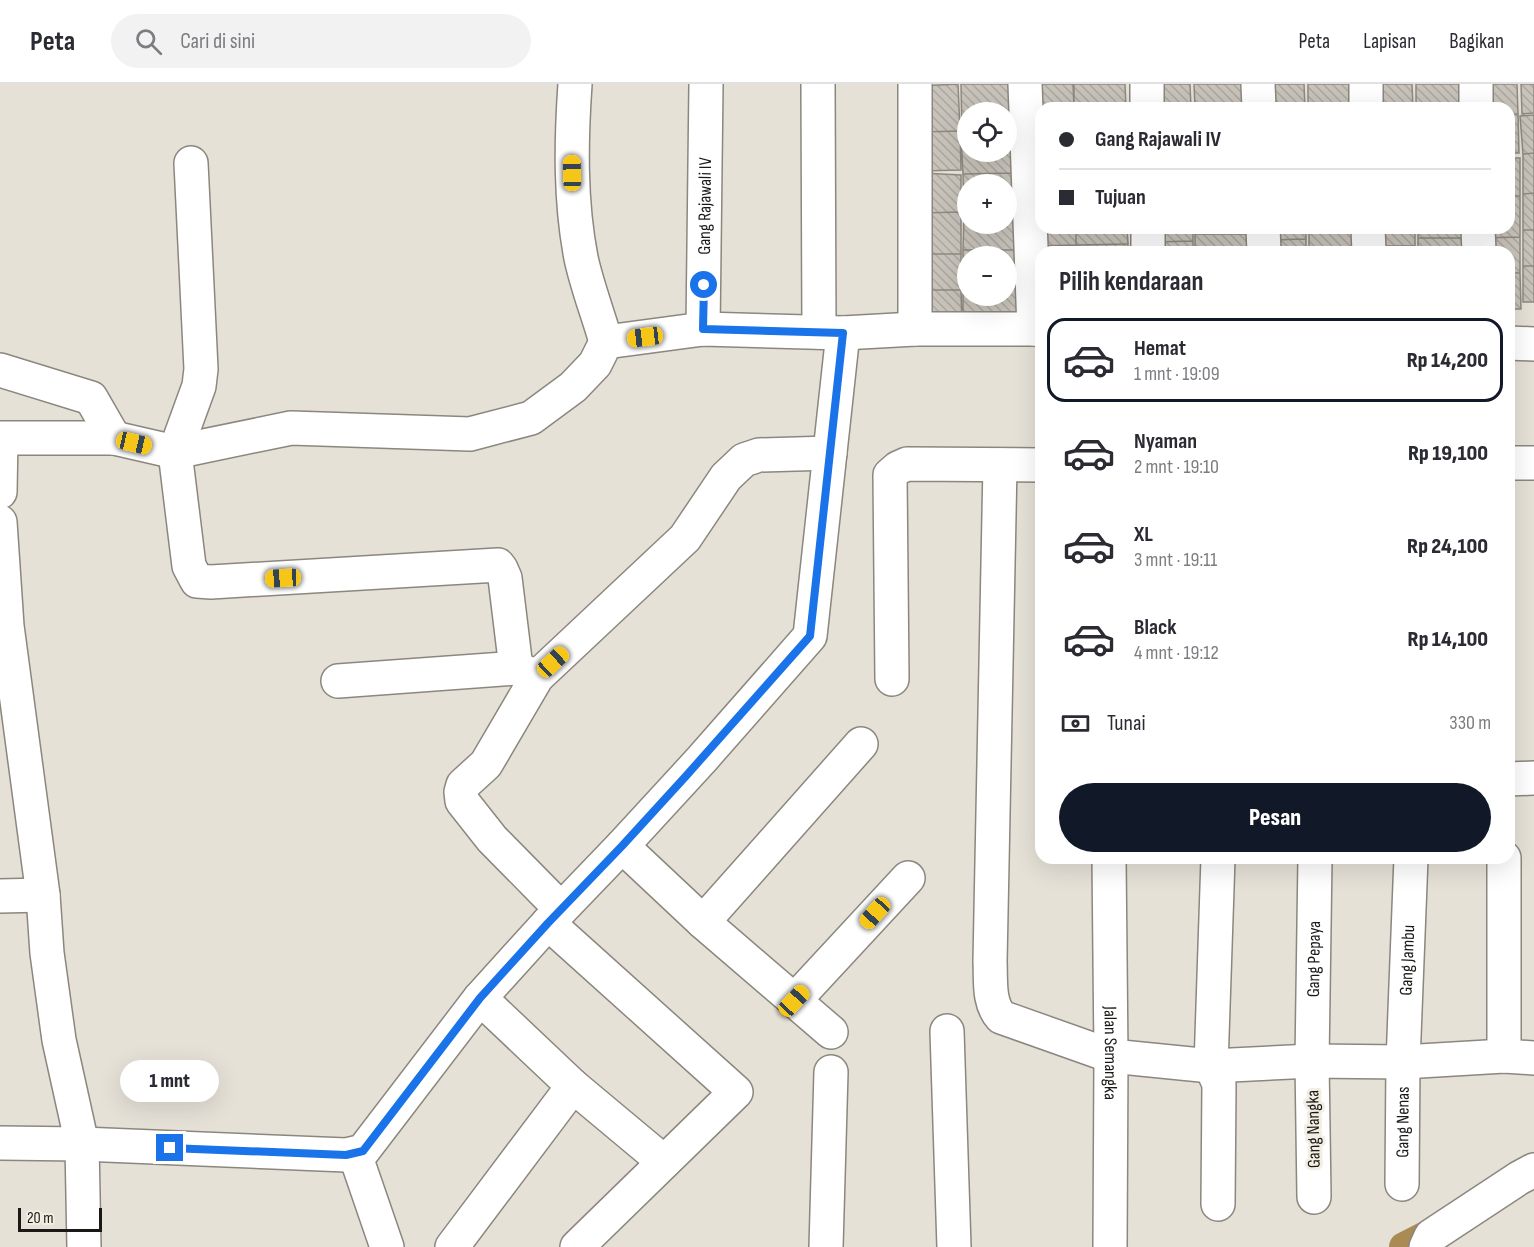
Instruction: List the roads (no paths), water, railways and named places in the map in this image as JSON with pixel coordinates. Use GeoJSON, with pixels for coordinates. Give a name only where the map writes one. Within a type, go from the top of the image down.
{"type":"FeatureCollection","features":[{"type":"Feature","properties":{"kind":"street"},"geometry":{"type":"LineString","coordinates":[[0,492],[1,438],[114,438],[175,452],[291,428],[470,434],[531,417],[573,387],[595,364],[606,342],[581,259],[573,194],[571,133],[575,84]]}},
{"type":"Feature","properties":{"kind":"street","name":"Gang Rajawali IV"},"geometry":{"type":"LineString","coordinates":[[703,329],[706,84]]}},
{"type":"Feature","properties":{"kind":"street"},"geometry":{"type":"LineString","coordinates":[[0,1143],[82,1144],[346,1155],[363,1151],[480,998],[702,759],[810,636],[830,453],[831,332],[818,84]]}},
{"type":"Feature","properties":{"kind":"street"},"geometry":{"type":"LineString","coordinates":[[915,84],[915,329]]}},
{"type":"Feature","properties":{"kind":"street"},"geometry":{"type":"LineString","coordinates":[[1025,84],[1035,289]]}},
{"type":"Feature","properties":{"kind":"street"},"geometry":{"type":"LineString","coordinates":[[1147,84],[1147,102]]}},
{"type":"Feature","properties":{"kind":"street"},"geometry":{"type":"LineString","coordinates":[[1258,84],[1259,102]]}},
{"type":"Feature","properties":{"kind":"street"},"geometry":{"type":"LineString","coordinates":[[1366,84],[1366,102]]}},
{"type":"Feature","properties":{"kind":"street"},"geometry":{"type":"LineString","coordinates":[[1476,84],[1476,102]]}},
{"type":"Feature","properties":{"kind":"street"},"geometry":{"type":"LineString","coordinates":[[191,163],[201,369],[200,386],[175,452],[189,566],[197,581],[223,582],[498,565],[505,578],[526,673]]}},
{"type":"Feature","properties":{"kind":"street"},"geometry":{"type":"LineString","coordinates":[[606,342],[703,329],[831,332],[915,329],[1035,330]]}},
{"type":"Feature","properties":{"kind":"street"},"geometry":{"type":"LineString","coordinates":[[1515,343],[1534,344]]}},
{"type":"Feature","properties":{"kind":"street"},"geometry":{"type":"LineString","coordinates":[[0,370],[91,398],[114,438]]}},
{"type":"Feature","properties":{"kind":"street"},"geometry":{"type":"LineString","coordinates":[[577,1247],[736,1092],[555,916],[462,801],[463,785],[486,764],[526,673],[685,538],[726,477],[744,460],[759,455],[830,453]]}},
{"type":"Feature","properties":{"kind":"street"},"geometry":{"type":"LineString","coordinates":[[1515,464],[1534,463]]}},
{"type":"Feature","properties":{"kind":"street"},"geometry":{"type":"LineString","coordinates":[[892,679],[890,475],[906,464],[1035,465]]}},
{"type":"Feature","properties":{"kind":"street"},"geometry":{"type":"LineString","coordinates":[[1000,465],[990,950],[991,1000],[1001,1017],[1111,1056],[1211,1066],[1312,1060],[1403,1062],[1519,1057],[1504,864]]}},
{"type":"Feature","properties":{"kind":"street"},"geometry":{"type":"LineString","coordinates":[[0,522],[7,626],[42,895],[47,953],[59,1040],[82,1144],[84,1247]]}},
{"type":"Feature","properties":{"kind":"street"},"geometry":{"type":"LineString","coordinates":[[338,681],[526,673]]}},
{"type":"Feature","properties":{"kind":"street"},"geometry":{"type":"LineString","coordinates":[[703,921],[861,744]]}},
{"type":"Feature","properties":{"kind":"street"},"geometry":{"type":"LineString","coordinates":[[1515,779],[1534,778]]}},
{"type":"Feature","properties":{"kind":"street"},"geometry":{"type":"LineString","coordinates":[[622,846],[703,921],[831,1032]]}},
{"type":"Feature","properties":{"kind":"street","name":"Jalan Semangka"},"geometry":{"type":"LineString","coordinates":[[1109,864],[1110,1247]]}},
{"type":"Feature","properties":{"kind":"street"},"geometry":{"type":"LineString","coordinates":[[1218,864],[1211,1066],[1219,1084],[1218,1204]]}},
{"type":"Feature","properties":{"kind":"street","name":"Gang Pepaya"},"geometry":{"type":"LineString","coordinates":[[1312,1060],[1315,864]]}},
{"type":"Feature","properties":{"kind":"street","name":"Gang Jambu"},"geometry":{"type":"LineString","coordinates":[[1403,1062],[1411,864]]}},
{"type":"Feature","properties":{"kind":"street"},"geometry":{"type":"LineString","coordinates":[[794,1001],[908,878]]}},
{"type":"Feature","properties":{"kind":"street"},"geometry":{"type":"LineString","coordinates":[[0,896],[42,895]]}},
{"type":"Feature","properties":{"kind":"street"},"geometry":{"type":"LineString","coordinates":[[480,998],[573,1086],[664,1162]]}},
{"type":"Feature","properties":{"kind":"street"},"geometry":{"type":"LineString","coordinates":[[947,1031],[954,1247]]}},
{"type":"Feature","properties":{"kind":"street","name":"Gang Nangka"},"geometry":{"type":"LineString","coordinates":[[1312,1060],[1314,1197]]}},
{"type":"Feature","properties":{"kind":"street","name":"Gang Nenas"},"geometry":{"type":"LineString","coordinates":[[1402,1184],[1403,1062]]}},
{"type":"Feature","properties":{"kind":"street"},"geometry":{"type":"LineString","coordinates":[[826,1247],[831,1072]]}},
{"type":"Feature","properties":{"kind":"street"},"geometry":{"type":"LineString","coordinates":[[452,1247],[573,1086]]}},
{"type":"Feature","properties":{"kind":"street"},"geometry":{"type":"LineString","coordinates":[[356,1154],[387,1247]]}},
{"type":"Feature","properties":{"kind":"street"},"geometry":{"type":"LineString","coordinates":[[1426,1247],[1431,1236],[1529,1183]]}},
{"type":"Feature","properties":{"kind":"waterway"},"geometry":{"type":"LineString","coordinates":[[1404,1247],[1447,1225]]}}]}
